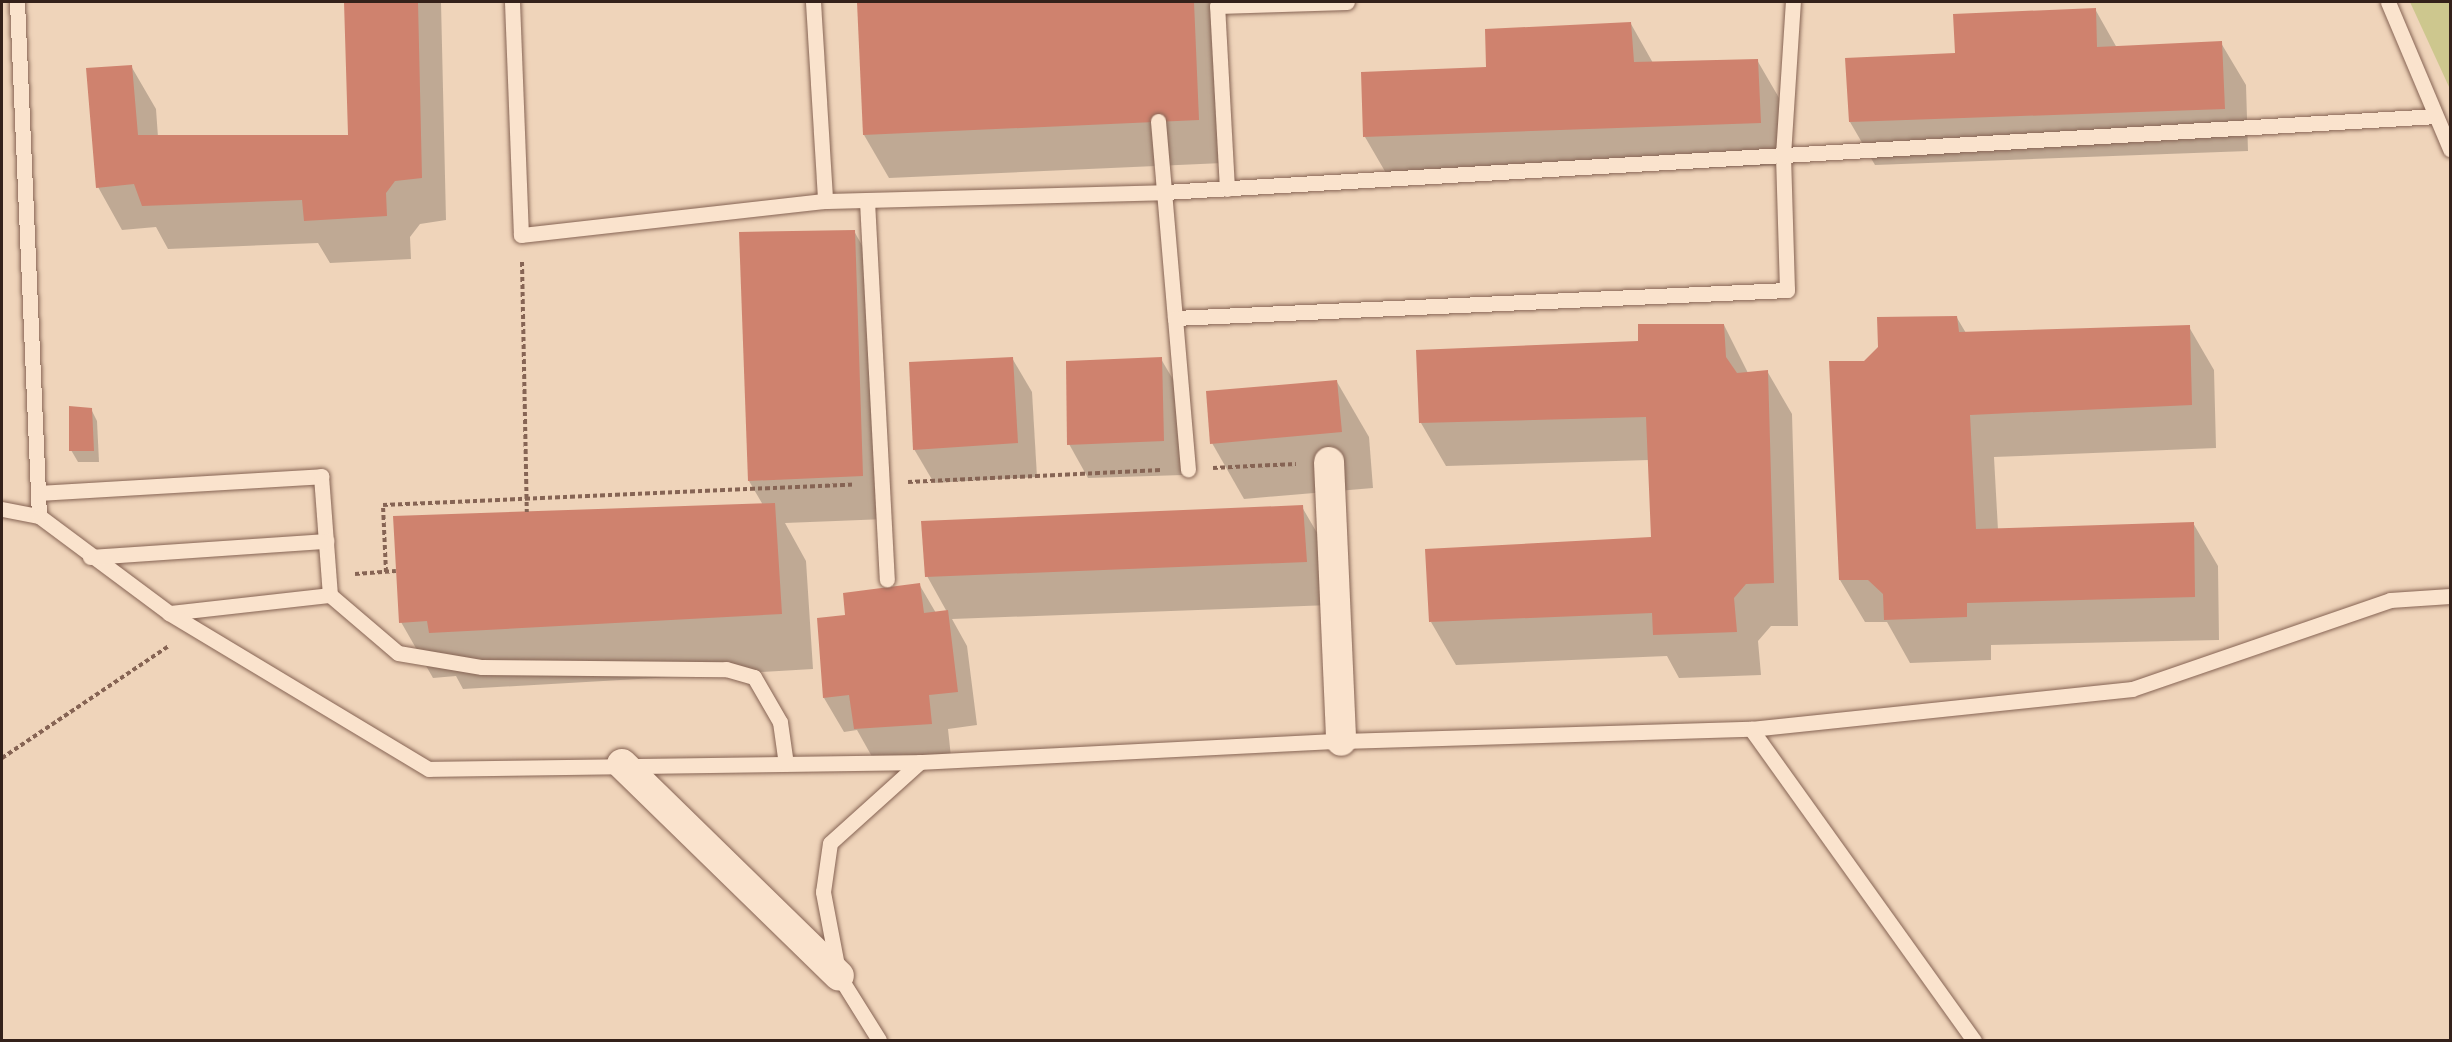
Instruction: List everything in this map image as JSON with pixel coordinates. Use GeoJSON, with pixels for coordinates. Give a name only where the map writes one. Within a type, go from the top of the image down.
{"type":"FeatureCollection","features":[{"type":"Feature","properties":{"kind":"street"},"geometry":{"type":"LineString","coordinates":[[1329,462],[1341,741]]}},
{"type":"Feature","properties":{"kind":"street"},"geometry":{"type":"LineString","coordinates":[[622,764],[839,976]]}},
{"type":"Feature","properties":{"kind":"lane"},"geometry":{"type":"LineString","coordinates":[[17,2],[39,516]]}},
{"type":"Feature","properties":{"kind":"lane"},"geometry":{"type":"LineString","coordinates":[[512,2],[521,235],[825,201],[1227,189],[2435,116]]}},
{"type":"Feature","properties":{"kind":"lane"},"geometry":{"type":"LineString","coordinates":[[813,2],[825,201]]}},
{"type":"Feature","properties":{"kind":"lane"},"geometry":{"type":"LineString","coordinates":[[1227,189],[1217,6],[1347,2]]}},
{"type":"Feature","properties":{"kind":"lane"},"geometry":{"type":"LineString","coordinates":[[1175,318],[1787,290],[1782,155],[1793,2]]}},
{"type":"Feature","properties":{"kind":"lane"},"geometry":{"type":"LineString","coordinates":[[2388,2],[2451,149]]}},
{"type":"Feature","properties":{"kind":"lane"},"geometry":{"type":"LineString","coordinates":[[1158,121],[1188,469]]}},
{"type":"Feature","properties":{"kind":"lane"},"geometry":{"type":"LineString","coordinates":[[867,201],[887,579]]}},
{"type":"Feature","properties":{"kind":"lane"},"geometry":{"type":"LineString","coordinates":[[38,493],[321,476],[330,596],[398,653],[482,667],[726,669],[754,677],[780,722],[786,764]]}},
{"type":"Feature","properties":{"kind":"lane"},"geometry":{"type":"LineString","coordinates":[[2,509],[39,516],[90,557],[169,613],[429,769],[622,764],[920,762],[1341,741],[1751,729],[2132,689],[2390,600],[2451,596]]}},
{"type":"Feature","properties":{"kind":"lane"},"geometry":{"type":"LineString","coordinates":[[90,557],[326,541]]}},
{"type":"Feature","properties":{"kind":"lane"},"geometry":{"type":"LineString","coordinates":[[169,613],[330,596]]}},
{"type":"Feature","properties":{"kind":"lane"},"geometry":{"type":"LineString","coordinates":[[1751,729],[1974,1041]]}},
{"type":"Feature","properties":{"kind":"lane"},"geometry":{"type":"LineString","coordinates":[[879,1041],[839,976],[824,892],[830,843],[920,762]]}},
{"type":"Feature","properties":{"kind":"path"},"geometry":{"type":"LineString","coordinates":[[521,235],[527,512]]}},
{"type":"Feature","properties":{"kind":"path"},"geometry":{"type":"LineString","coordinates":[[386,572],[383,505],[1329,462]]}},
{"type":"Feature","properties":{"kind":"path"},"geometry":{"type":"LineString","coordinates":[[328,576],[396,571]]}},
{"type":"Feature","properties":{"kind":"path"},"geometry":{"type":"LineString","coordinates":[[2,758],[195,628]]}},
{"type":"Feature","properties":{"kind":"shaded area"},"geometry":{"type":"Polygon","coordinates":[[[2410,2],[2450,2],[2450,89],[2410,2]]]}},
{"type":"Feature","properties":{"kind":"building"},"geometry":{"type":"Polygon","coordinates":[[[344,2],[418,2],[422,178],[395,181],[386,193],[387,216],[304,221],[302,200],[142,206],[134,184],[96,188],[86,68],[132,65],[138,135],[348,135],[344,2]]]}},
{"type":"Feature","properties":{"kind":"building"},"geometry":{"type":"Polygon","coordinates":[[[857,2],[1194,2],[1199,120],[863,135],[857,2]]]}},
{"type":"Feature","properties":{"kind":"building"},"geometry":{"type":"Polygon","coordinates":[[[2096,8],[2097,47],[2222,41],[2225,109],[1849,122],[1845,58],[1955,53],[1953,14],[2096,8]]]}},
{"type":"Feature","properties":{"kind":"building"},"geometry":{"type":"Polygon","coordinates":[[[1631,22],[1634,62],[1758,59],[1761,123],[1363,137],[1361,72],[1486,67],[1485,29],[1631,22]]]}},
{"type":"Feature","properties":{"kind":"building"},"geometry":{"type":"Polygon","coordinates":[[[855,230],[863,476],[748,481],[739,232],[855,230]]]}},
{"type":"Feature","properties":{"kind":"building"},"geometry":{"type":"Polygon","coordinates":[[[1957,316],[1959,332],[2190,325],[2192,405],[1970,415],[1976,529],[2194,522],[2195,597],[1967,603],[1967,617],[1884,620],[1883,594],[1868,580],[1839,580],[1829,361],[1864,361],[1878,347],[1877,317],[1957,316]]]}},
{"type":"Feature","properties":{"kind":"building"},"geometry":{"type":"Polygon","coordinates":[[[1638,324],[1724,324],[1726,357],[1737,373],[1768,370],[1774,583],[1746,584],[1734,598],[1737,632],[1653,635],[1652,613],[1429,622],[1425,549],[1651,537],[1646,417],[1419,423],[1416,350],[1638,341],[1638,324]]]}},
{"type":"Feature","properties":{"kind":"building"},"geometry":{"type":"Polygon","coordinates":[[[1013,357],[1018,443],[913,450],[909,362],[1013,357]]]}},
{"type":"Feature","properties":{"kind":"building"},"geometry":{"type":"Polygon","coordinates":[[[1162,357],[1164,441],[1067,445],[1066,361],[1162,357]]]}},
{"type":"Feature","properties":{"kind":"building"},"geometry":{"type":"Polygon","coordinates":[[[1337,380],[1342,432],[1210,444],[1206,391],[1337,380]]]}},
{"type":"Feature","properties":{"kind":"building"},"geometry":{"type":"Polygon","coordinates":[[[69,406],[92,408],[94,451],[69,451],[69,406]]]}},
{"type":"Feature","properties":{"kind":"building"},"geometry":{"type":"Polygon","coordinates":[[[775,503],[782,614],[429,633],[427,621],[399,623],[393,516],[775,503]]]}},
{"type":"Feature","properties":{"kind":"building"},"geometry":{"type":"Polygon","coordinates":[[[1303,505],[1307,562],[925,577],[921,521],[1303,505]]]}},
{"type":"Feature","properties":{"kind":"building"},"geometry":{"type":"Polygon","coordinates":[[[920,583],[924,613],[948,610],[958,692],[929,695],[932,724],[854,729],[849,695],[823,698],[817,618],[845,615],[843,593],[920,583]]]}}]}
